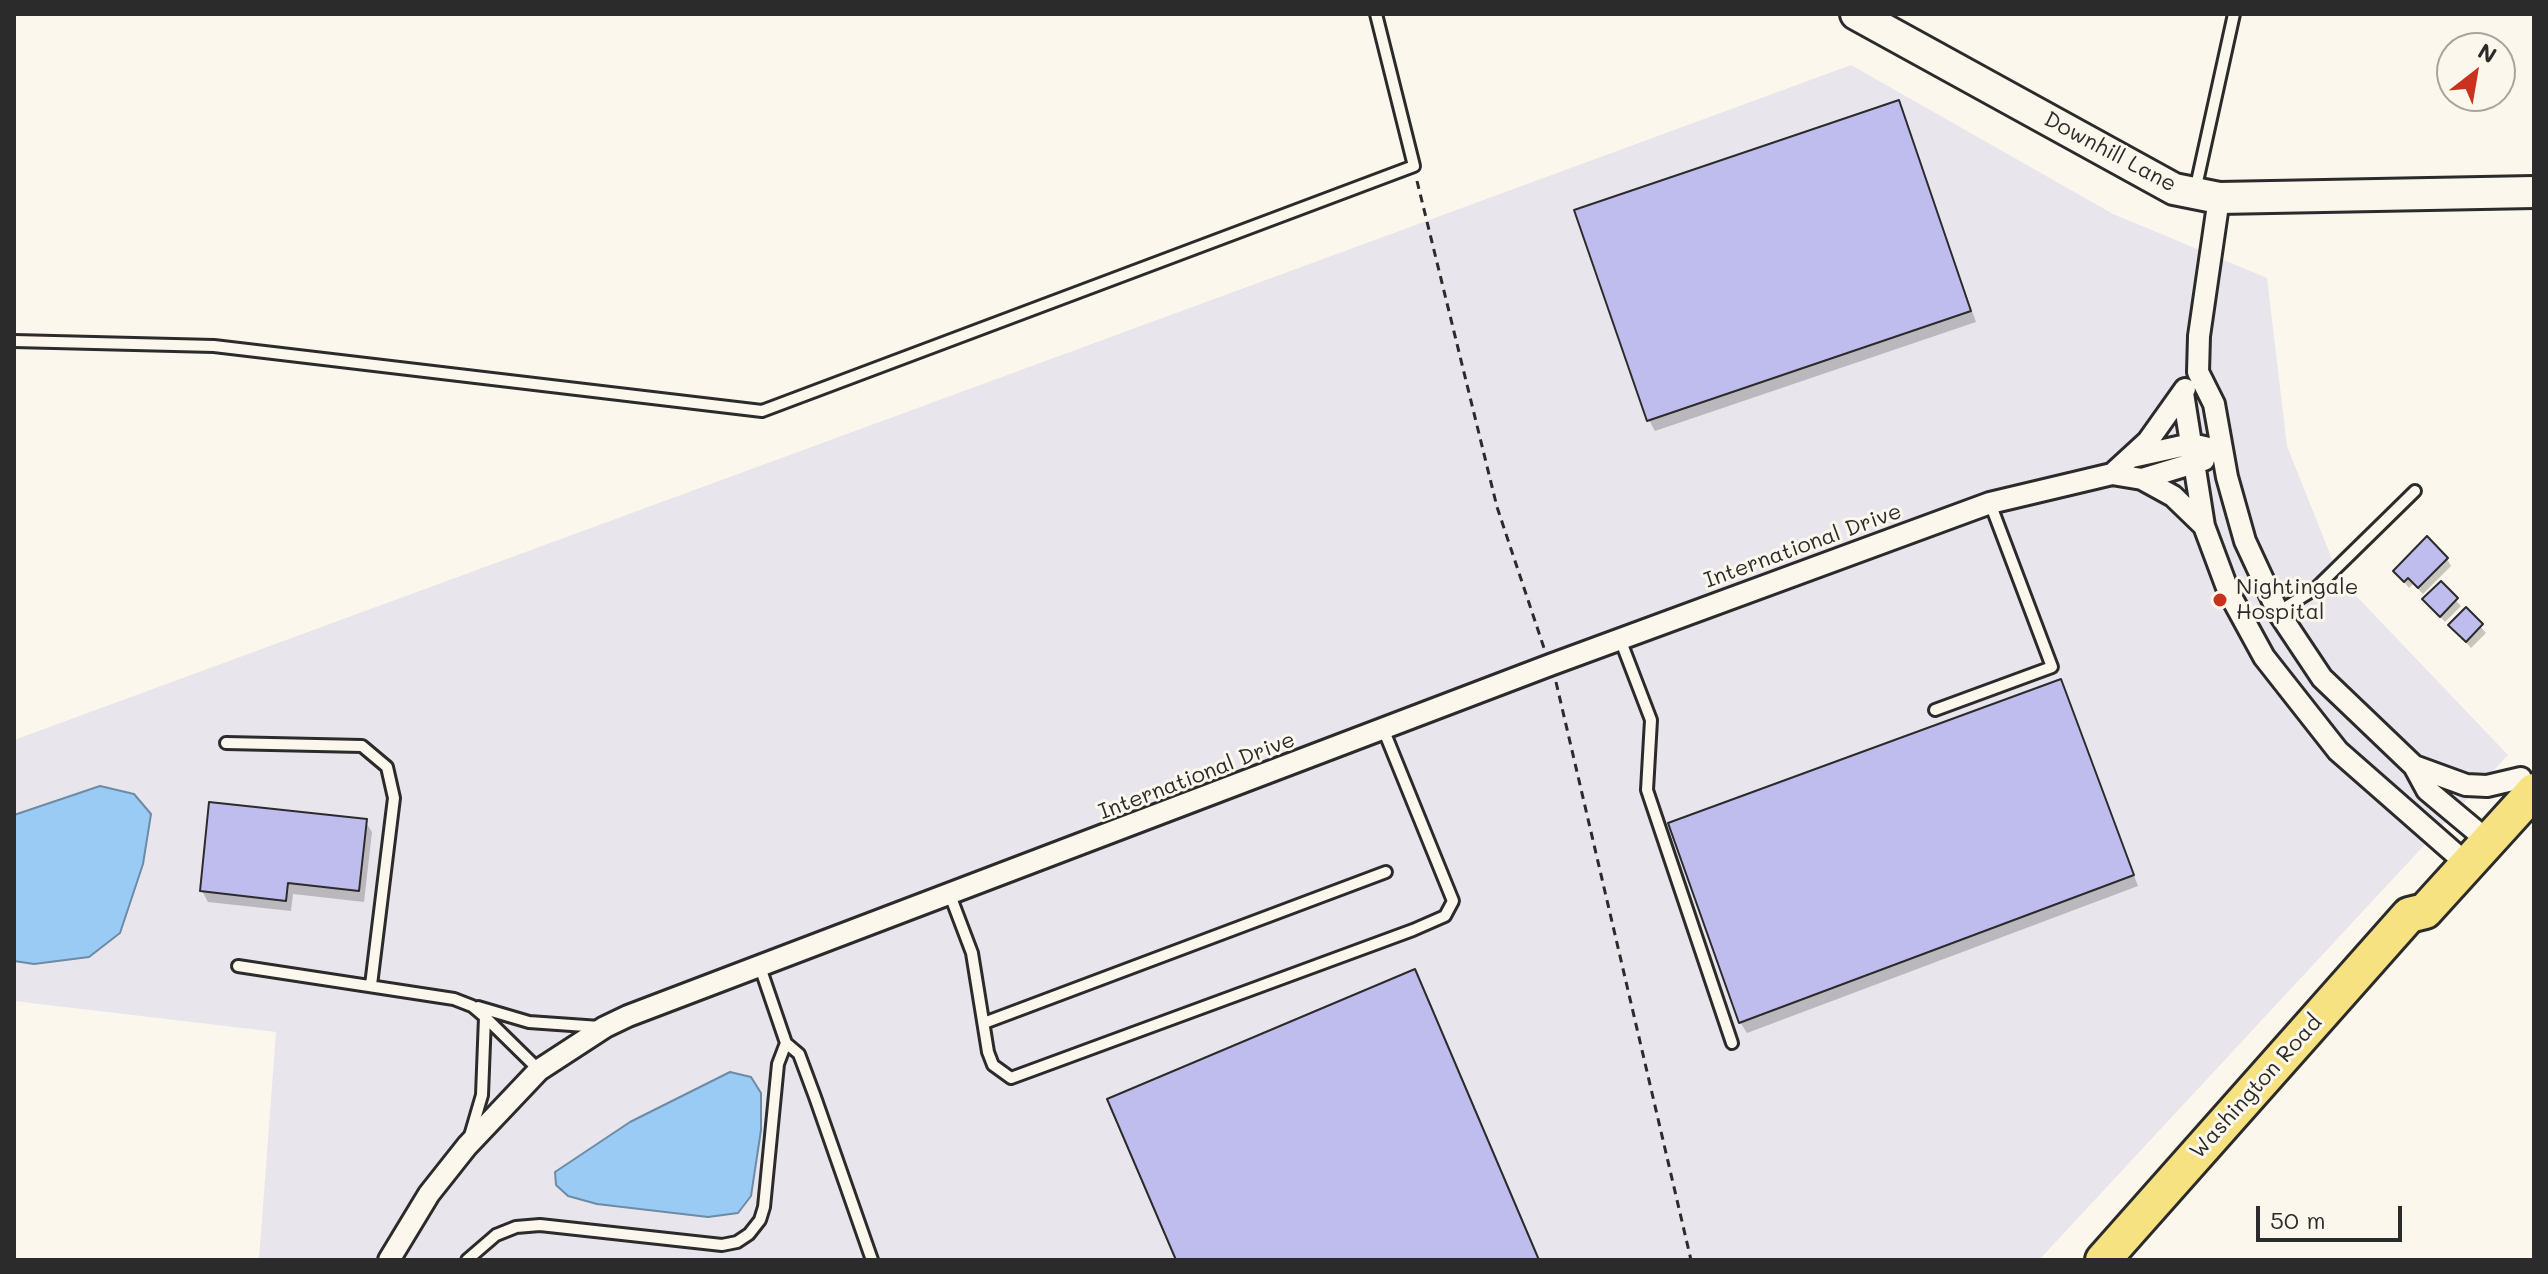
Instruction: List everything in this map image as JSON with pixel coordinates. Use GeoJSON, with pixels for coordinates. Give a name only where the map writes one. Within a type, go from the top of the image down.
{"type":"FeatureCollection","features":[{"type":"Feature","properties":{"kind":"main road","name":"Washington Road"},"geometry":{"type":"LineString","coordinates":[[2103,1260],[2409,915],[2410,896],[2470,847],[2530,778]]}},
{"type":"Feature","properties":{"kind":"street","name":"Downhill Lane"},"geometry":{"type":"LineString","coordinates":[[1856,14],[2174,189],[2207,196],[2534,192]]}},
{"type":"Feature","properties":{"kind":"street"},"geometry":{"type":"LineString","coordinates":[[2207,196],[2198,372],[2214,404],[2222,451],[2245,541],[2278,612],[2322,678],[2414,766],[2427,790],[2470,847]]}},
{"type":"Feature","properties":{"kind":"street","name":"International Drive"},"geometry":{"type":"LineString","coordinates":[[2112,474],[2132,457],[2198,372]]}},
{"type":"Feature","properties":{"kind":"street","name":"International Drive"},"geometry":{"type":"LineString","coordinates":[[2183,393],[2204,526],[2215,560],[2240,615],[2286,689],[2338,751],[2470,847]]}},
{"type":"Feature","properties":{"kind":"street","name":"International Drive"},"geometry":{"type":"LineString","coordinates":[[2132,457],[2191,444],[2222,451]]}},
{"type":"Feature","properties":{"kind":"street","name":"International Drive"},"geometry":{"type":"LineString","coordinates":[[2142,479],[2194,466],[2222,451]]}},
{"type":"Feature","properties":{"kind":"street","name":"International Drive"},"geometry":{"type":"LineString","coordinates":[[389,1260],[429,1194],[467,1146],[539,1070],[605,1027],[759,964],[1990,503],[2112,474],[2142,479],[2173,496],[2204,526]]}},
{"type":"Feature","properties":{"kind":"street"},"geometry":{"type":"LineString","coordinates":[[2414,766],[2466,785],[2487,786],[2530,778]]}},
{"type":"Feature","properties":{"kind":"lane"},"geometry":{"type":"LineString","coordinates":[[14,341],[214,346],[762,411],[1414,166],[1376,14]]}},
{"type":"Feature","properties":{"kind":"lane"},"geometry":{"type":"LineString","coordinates":[[2207,196],[2234,14]]}},
{"type":"Feature","properties":{"kind":"lane"},"geometry":{"type":"LineString","coordinates":[[2278,612],[2315,589],[2415,491]]}},
{"type":"Feature","properties":{"kind":"lane"},"geometry":{"type":"LineString","coordinates":[[1935,710],[2052,667],[1990,503]]}},
{"type":"Feature","properties":{"kind":"lane"},"geometry":{"type":"LineString","coordinates":[[1620,639],[1651,720],[1647,790],[1732,1043]]}},
{"type":"Feature","properties":{"kind":"lane"},"geometry":{"type":"LineString","coordinates":[[950,895],[972,953],[993,1065],[1011,1078],[1445,916],[1453,901],[1384,731]]}},
{"type":"Feature","properties":{"kind":"lane"},"geometry":{"type":"LineString","coordinates":[[226,743],[362,746],[387,767],[394,798],[371,985]]}},
{"type":"Feature","properties":{"kind":"lane"},"geometry":{"type":"LineString","coordinates":[[984,1023],[1386,872]]}},
{"type":"Feature","properties":{"kind":"lane"},"geometry":{"type":"LineString","coordinates":[[759,964],[786,1043],[799,1054],[872,1260]]}},
{"type":"Feature","properties":{"kind":"lane"},"geometry":{"type":"LineString","coordinates":[[238,966],[454,999],[529,1022],[605,1027]]}},
{"type":"Feature","properties":{"kind":"lane"},"geometry":{"type":"LineString","coordinates":[[472,1006],[539,1070]]}},
{"type":"Feature","properties":{"kind":"lane"},"geometry":{"type":"LineString","coordinates":[[467,1146],[482,1095],[485,1017]]}},
{"type":"Feature","properties":{"kind":"lane"},"geometry":{"type":"LineString","coordinates":[[467,1260],[496,1235],[516,1227],[540,1225],[722,1245],[737,1242],[749,1234],[760,1220],[764,1207],[778,1064],[786,1043]]}},
{"type":"Feature","properties":{"kind":"path"},"geometry":{"type":"LineString","coordinates":[[1414,166],[1497,507],[1542,644]]}},
{"type":"Feature","properties":{"kind":"path"},"geometry":{"type":"LineString","coordinates":[[1557,685],[1691,1260]]}},
{"type":"Feature","properties":{"kind":"shaded area"},"geometry":{"type":"Polygon","coordinates":[[[1851,65],[2113,214],[2267,278],[2287,446],[2340,579],[2508,755],[2039,1260],[259,1260],[276,1032],[14,1001],[14,740],[1851,65]]]}},
{"type":"Feature","properties":{"kind":"water"},"geometry":{"type":"Polygon","coordinates":[[[100,786],[134,794],[151,814],[143,864],[120,933],[89,957],[34,964],[14,961],[14,815],[100,786]]]}},
{"type":"Feature","properties":{"kind":"water"},"geometry":{"type":"Polygon","coordinates":[[[730,1072],[751,1077],[761,1093],[761,1130],[751,1196],[738,1213],[708,1217],[597,1204],[568,1196],[556,1185],[555,1172],[630,1122],[730,1072]]]}},
{"type":"Feature","properties":{"kind":"building"},"geometry":{"type":"Polygon","coordinates":[[[1899,100],[1971,311],[1647,421],[1574,210],[1899,100]]]}},
{"type":"Feature","properties":{"kind":"building"},"geometry":{"type":"Polygon","coordinates":[[[2427,536],[2448,558],[2418,588],[2408,578],[2404,582],[2393,571],[2427,536]]]}},
{"type":"Feature","properties":{"kind":"building"},"geometry":{"type":"Polygon","coordinates":[[[2441,581],[2458,598],[2440,617],[2422,599],[2441,581]]]}},
{"type":"Feature","properties":{"kind":"building"},"geometry":{"type":"Polygon","coordinates":[[[2466,607],[2483,624],[2466,642],[2448,625],[2466,607]]]}},
{"type":"Feature","properties":{"kind":"building"},"geometry":{"type":"Polygon","coordinates":[[[2061,679],[2134,875],[1739,1023],[1668,823],[2061,679]]]}},
{"type":"Feature","properties":{"kind":"building"},"geometry":{"type":"Polygon","coordinates":[[[209,802],[367,819],[359,891],[288,883],[286,901],[200,891],[209,802]]]}},
{"type":"Feature","properties":{"kind":"building"},"geometry":{"type":"Polygon","coordinates":[[[1415,969],[1539,1260],[1176,1260],[1107,1099],[1415,969]]]}},
{"type":"Feature","properties":{"kind":"place","name":"Nightingale Hospital"},"geometry":{"type":"Point","coordinates":[2220,600]}}]}
